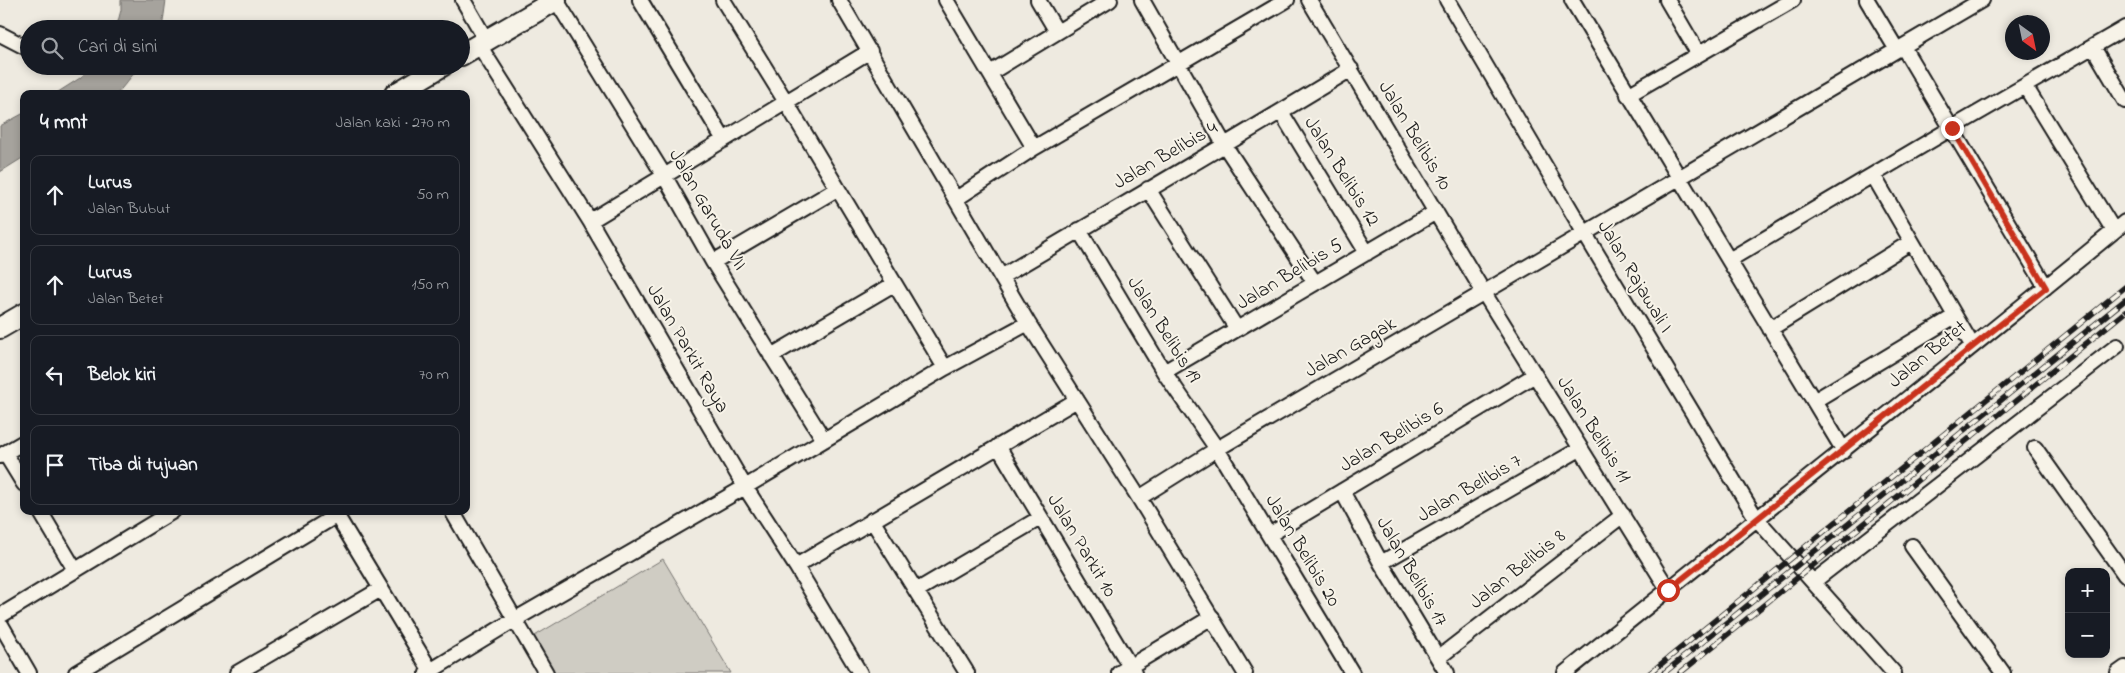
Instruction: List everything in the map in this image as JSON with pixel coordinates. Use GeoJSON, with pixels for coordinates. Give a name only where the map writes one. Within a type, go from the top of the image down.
{"type":"FeatureCollection","features":[{"type":"Feature","properties":{"kind":"street","name":"Jalan Parkit Raya"},"geometry":{"type":"LineString","coordinates":[[463,0],[482,43],[590,222],[745,487],[796,566],[860,673]]}},
{"type":"Feature","properties":{"kind":"street"},"geometry":{"type":"LineString","coordinates":[[470,50],[556,0]]}},
{"type":"Feature","properties":{"kind":"street","name":"Jalan Garuda VII"},"geometry":{"type":"LineString","coordinates":[[556,0],[665,177],[713,262],[824,440]]}},
{"type":"Feature","properties":{"kind":"street"},"geometry":{"type":"LineString","coordinates":[[640,0],[724,140]]}},
{"type":"Feature","properties":{"kind":"street"},"geometry":{"type":"LineString","coordinates":[[723,0],[945,368]]}},
{"type":"Feature","properties":{"kind":"street"},"geometry":{"type":"LineString","coordinates":[[839,0],[870,50],[1028,323],[1139,498],[1244,673]]}},
{"type":"Feature","properties":{"kind":"street"},"geometry":{"type":"LineString","coordinates":[[946,0],[1034,148]]}},
{"type":"Feature","properties":{"kind":"street"},"geometry":{"type":"LineString","coordinates":[[1038,0],[1057,32]]}},
{"type":"Feature","properties":{"kind":"street"},"geometry":{"type":"LineString","coordinates":[[990,73],[1110,0]]}},
{"type":"Feature","properties":{"kind":"street"},"geometry":{"type":"LineString","coordinates":[[1142,0],[1225,146],[1315,283]]}},
{"type":"Feature","properties":{"kind":"street"},"geometry":{"type":"LineString","coordinates":[[956,199],[1034,148],[1287,0]]}},
{"type":"Feature","properties":{"kind":"street","name":"Jalan Belibis 10"},"geometry":{"type":"LineString","coordinates":[[1309,0],[1484,293]]}},
{"type":"Feature","properties":{"kind":"street","name":"Jalan Rajawali I"},"geometry":{"type":"LineString","coordinates":[[1448,0],[1585,234],[1756,518],[1894,673]]}},
{"type":"Feature","properties":{"kind":"street"},"geometry":{"type":"LineString","coordinates":[[1572,0],[1844,451]]}},
{"type":"Feature","properties":{"kind":"street"},"geometry":{"type":"LineString","coordinates":[[1667,0],[1698,53]]}},
{"type":"Feature","properties":{"kind":"street"},"geometry":{"type":"LineString","coordinates":[[1628,95],[1775,4],[1793,0]]}},
{"type":"Feature","properties":{"kind":"street"},"geometry":{"type":"LineString","coordinates":[[1867,0],[1952,128],[2046,288]]}},
{"type":"Feature","properties":{"kind":"street","name":"Jalan Gagak"},"geometry":{"type":"LineString","coordinates":[[1139,498],[1217,449],[1982,0]]}},
{"type":"Feature","properties":{"kind":"street"},"geometry":{"type":"LineString","coordinates":[[1729,260],[2125,28]]}},
{"type":"Feature","properties":{"kind":"street"},"geometry":{"type":"LineString","coordinates":[[0,34],[20,44]]}},
{"type":"Feature","properties":{"kind":"street"},"geometry":{"type":"LineString","coordinates":[[2093,47],[2125,101]]}},
{"type":"Feature","properties":{"kind":"street"},"geometry":{"type":"LineString","coordinates":[[590,222],[870,50]]}},
{"type":"Feature","properties":{"kind":"street","name":"Jalan Belibis 4"},"geometry":{"type":"LineString","coordinates":[[1001,277],[1148,189],[1225,146],[1351,69]]}},
{"type":"Feature","properties":{"kind":"street"},"geometry":{"type":"LineString","coordinates":[[402,90],[427,75]]}},
{"type":"Feature","properties":{"kind":"street"},"geometry":{"type":"LineString","coordinates":[[2025,86],[2120,226]]}},
{"type":"Feature","properties":{"kind":"street","name":"Jalan Belibis 12"},"geometry":{"type":"LineString","coordinates":[[1281,112],[1367,253]]}},
{"type":"Feature","properties":{"kind":"street"},"geometry":{"type":"LineString","coordinates":[[1873,176],[1972,345]]}},
{"type":"Feature","properties":{"kind":"street"},"geometry":{"type":"LineString","coordinates":[[713,262],[837,189]]}},
{"type":"Feature","properties":{"kind":"street"},"geometry":{"type":"LineString","coordinates":[[1148,189],[1237,329]]}},
{"type":"Feature","properties":{"kind":"street","name":"Jalan Belibis 5"},"geometry":{"type":"LineString","coordinates":[[1164,372],[1436,212]]}},
{"type":"Feature","properties":{"kind":"street","name":"Jalan Betet"},"geometry":{"type":"LineString","coordinates":[[1565,673],[1756,518],[1844,451],[2120,226]]}},
{"type":"Feature","properties":{"kind":"street","name":"Jalan Belibis 19"},"geometry":{"type":"LineString","coordinates":[[1079,230],[1164,372],[1217,449]]}},
{"type":"Feature","properties":{"kind":"street"},"geometry":{"type":"LineString","coordinates":[[1770,329],[1911,242]]}},
{"type":"Feature","properties":{"kind":"street"},"geometry":{"type":"LineString","coordinates":[[771,356],[894,284]]}},
{"type":"Feature","properties":{"kind":"street","name":"Jalan Belibis 11"},"geometry":{"type":"LineString","coordinates":[[1484,293],[1536,374],[1580,449],[1668,590]]}},
{"type":"Feature","properties":{"kind":"street"},"geometry":{"type":"LineString","coordinates":[[0,328],[20,316]]}},
{"type":"Feature","properties":{"kind":"street"},"geometry":{"type":"LineString","coordinates":[[1814,401],[1954,316]]}},
{"type":"Feature","properties":{"kind":"street"},"geometry":{"type":"LineString","coordinates":[[336,515],[430,672],[514,620],[745,487],[945,368],[1028,323]]}},
{"type":"Feature","properties":{"kind":"street"},"geometry":{"type":"LineString","coordinates":[[1813,582],[2117,346]]}},
{"type":"Feature","properties":{"kind":"street","name":"Jalan Belibis 6"},"geometry":{"type":"LineString","coordinates":[[1269,535],[1536,374]]}},
{"type":"Feature","properties":{"kind":"street"},"geometry":{"type":"LineString","coordinates":[[796,566],[1077,400]]}},
{"type":"Feature","properties":{"kind":"street"},"geometry":{"type":"LineString","coordinates":[[20,444],[3,454],[20,478]]}},
{"type":"Feature","properties":{"kind":"street","name":"Jalan Parkit 10"},"geometry":{"type":"LineString","coordinates":[[998,446],[1128,671]]}},
{"type":"Feature","properties":{"kind":"street"},"geometry":{"type":"LineString","coordinates":[[2035,448],[2125,576]]}},
{"type":"Feature","properties":{"kind":"street","name":"Jalan Belibis 20"},"geometry":{"type":"LineString","coordinates":[[1217,449],[1352,673]]}},
{"type":"Feature","properties":{"kind":"street","name":"Jalan Belibis 7"},"geometry":{"type":"LineString","coordinates":[[1381,563],[1580,449]]}},
{"type":"Feature","properties":{"kind":"street","name":"Jalan Belibis 17"},"geometry":{"type":"LineString","coordinates":[[1342,491],[1381,563],[1447,673]]}},
{"type":"Feature","properties":{"kind":"street"},"geometry":{"type":"LineString","coordinates":[[42,515],[75,570]]}},
{"type":"Feature","properties":{"kind":"street"},"geometry":{"type":"LineString","coordinates":[[0,616],[166,515]]}},
{"type":"Feature","properties":{"kind":"street"},"geometry":{"type":"LineString","coordinates":[[76,673],[332,515]]}},
{"type":"Feature","properties":{"kind":"street"},"geometry":{"type":"LineString","coordinates":[[454,515],[546,673]]}},
{"type":"Feature","properties":{"kind":"street","name":"Jalan Belibis 8"},"geometry":{"type":"LineString","coordinates":[[1438,658],[1622,515]]}},
{"type":"Feature","properties":{"kind":"street"},"geometry":{"type":"LineString","coordinates":[[916,591],[1040,518]]}},
{"type":"Feature","properties":{"kind":"street"},"geometry":{"type":"LineString","coordinates":[[872,520],[968,673]]}},
{"type":"Feature","properties":{"kind":"street"},"geometry":{"type":"LineString","coordinates":[[1912,546],[2003,673]]}},
{"type":"Feature","properties":{"kind":"street"},"geometry":{"type":"LineString","coordinates":[[237,673],[381,589]]}},
{"type":"Feature","properties":{"kind":"street"},"geometry":{"type":"LineString","coordinates":[[1128,671],[1212,618]]}},
{"type":"Feature","properties":{"kind":"street"},"geometry":{"type":"LineString","coordinates":[[0,623],[29,673]]}},
{"type":"Feature","properties":{"kind":"street"},"geometry":{"type":"LineString","coordinates":[[2118,673],[2125,668]]}},
{"type":"Feature","properties":{"kind":"shaded area"},"geometry":{"type":"Polygon","coordinates":[[[121,0],[166,0],[163,20],[118,20],[121,0]]]}},
{"type":"Feature","properties":{"kind":"shaded area"},"geometry":{"type":"Polygon","coordinates":[[[83,75],[133,75],[120,90],[61,90],[83,75]]]}},
{"type":"Feature","properties":{"kind":"shaded area"},"geometry":{"type":"Polygon","coordinates":[[[20,115],[20,160],[0,172],[0,126],[20,115]]]}},
{"type":"Feature","properties":{"kind":"shaded area"},"geometry":{"type":"Polygon","coordinates":[[[663,559],[731,673],[555,673],[533,637],[663,559]]]}},
{"type":"Feature","properties":{"kind":"railway"},"geometry":{"type":"LineString","coordinates":[[1650,673],[2125,287]]}},
{"type":"Feature","properties":{"kind":"railway"},"geometry":{"type":"LineString","coordinates":[[1664,673],[2125,300]]}},
{"type":"Feature","properties":{"kind":"railway"},"geometry":{"type":"LineString","coordinates":[[1680,673],[2125,312]]}},
{"type":"Feature","properties":{"kind":"route"},"geometry":{"type":"LineString","coordinates":[[1668,590],[1756,518],[1844,451],[1972,345],[2046,288],[1952,128]]}}]}
